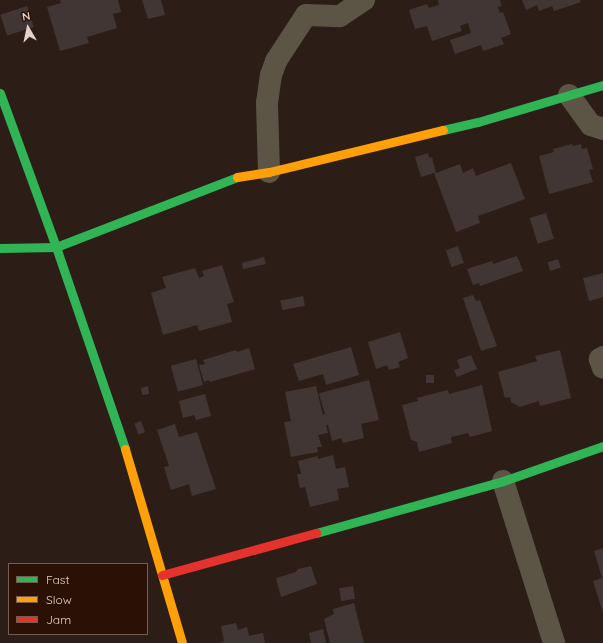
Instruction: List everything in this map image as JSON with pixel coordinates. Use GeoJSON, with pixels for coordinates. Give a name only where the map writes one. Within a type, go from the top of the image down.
{"type":"FeatureCollection","features":[{"type":"Feature","properties":{"kind":"street"},"geometry":{"type":"LineString","coordinates":[[269,172],[267,103],[271,75],[276,61],[306,14],[340,16],[364,0]]}},
{"type":"Feature","properties":{"kind":"street"},"geometry":{"type":"LineString","coordinates":[[0,248],[56,247],[238,176],[269,172],[478,122],[603,85]]}},
{"type":"Feature","properties":{"kind":"street"},"geometry":{"type":"LineString","coordinates":[[0,93],[56,247],[118,427],[182,643]]}},
{"type":"Feature","properties":{"kind":"street"},"geometry":{"type":"LineString","coordinates":[[569,95],[591,125],[603,129]]}},
{"type":"Feature","properties":{"kind":"street"},"geometry":{"type":"LineString","coordinates":[[603,357],[600,360],[603,368]]}},
{"type":"Feature","properties":{"kind":"street"},"geometry":{"type":"LineString","coordinates":[[162,575],[503,481],[603,446]]}},
{"type":"Feature","properties":{"kind":"street"},"geometry":{"type":"LineString","coordinates":[[503,481],[554,643]]}},
{"type":"Feature","properties":{"kind":"building"},"geometry":{"type":"Polygon","coordinates":[[[60,0],[118,0],[121,12],[113,14],[117,28],[87,37],[89,43],[60,51],[47,7],[61,3],[60,0]]]}},
{"type":"Feature","properties":{"kind":"building"},"geometry":{"type":"Polygon","coordinates":[[[142,0],[161,0],[165,15],[148,19],[142,0]]]}},
{"type":"Feature","properties":{"kind":"building"},"geometry":{"type":"Polygon","coordinates":[[[438,0],[500,0],[502,6],[498,7],[500,13],[503,12],[511,34],[501,38],[504,44],[483,51],[481,45],[455,54],[450,40],[471,33],[468,23],[460,26],[462,31],[432,41],[427,26],[415,29],[409,10],[427,4],[429,8],[439,5],[438,0]]]}},
{"type":"Feature","properties":{"kind":"building"},"geometry":{"type":"Polygon","coordinates":[[[522,0],[580,0],[581,2],[554,11],[552,6],[539,11],[537,5],[526,10],[522,0]]]}},
{"type":"Feature","properties":{"kind":"building"},"geometry":{"type":"Polygon","coordinates":[[[27,6],[34,27],[7,36],[0,15],[27,6]]]}},
{"type":"Feature","properties":{"kind":"building"},"geometry":{"type":"Polygon","coordinates":[[[572,144],[573,146],[581,144],[582,149],[587,148],[593,169],[589,170],[593,182],[549,194],[539,156],[554,152],[553,149],[572,144]]]}},
{"type":"Feature","properties":{"kind":"building"},"geometry":{"type":"Polygon","coordinates":[[[428,153],[429,158],[432,157],[436,173],[460,164],[463,173],[473,168],[476,176],[511,163],[525,199],[478,216],[480,223],[456,232],[434,173],[421,177],[415,157],[428,153]]]}},
{"type":"Feature","properties":{"kind":"building"},"geometry":{"type":"Polygon","coordinates":[[[546,213],[554,239],[538,244],[530,218],[546,213]]]}},
{"type":"Feature","properties":{"kind":"building"},"geometry":{"type":"Polygon","coordinates":[[[458,246],[464,263],[452,267],[446,250],[458,246]]]}},
{"type":"Feature","properties":{"kind":"building"},"geometry":{"type":"Polygon","coordinates":[[[517,256],[523,271],[480,286],[479,283],[473,285],[467,269],[492,261],[493,264],[517,256]]]}},
{"type":"Feature","properties":{"kind":"building"},"geometry":{"type":"Polygon","coordinates":[[[264,257],[266,264],[243,269],[242,263],[264,257]]]}},
{"type":"Feature","properties":{"kind":"building"},"geometry":{"type":"Polygon","coordinates":[[[558,259],[561,268],[550,271],[548,262],[558,259]]]}},
{"type":"Feature","properties":{"kind":"building"},"geometry":{"type":"Polygon","coordinates":[[[222,265],[234,302],[227,304],[232,322],[199,331],[197,325],[163,335],[151,293],[166,288],[162,277],[195,268],[199,278],[204,276],[202,271],[222,265]]]}},
{"type":"Feature","properties":{"kind":"building"},"geometry":{"type":"Polygon","coordinates":[[[603,273],[603,297],[589,301],[583,278],[603,273]]]}},
{"type":"Feature","properties":{"kind":"building"},"geometry":{"type":"Polygon","coordinates":[[[473,295],[476,301],[480,300],[497,346],[481,351],[463,298],[473,295]]]}},
{"type":"Feature","properties":{"kind":"building"},"geometry":{"type":"Polygon","coordinates":[[[303,296],[305,306],[282,310],[280,300],[303,296]]]}},
{"type":"Feature","properties":{"kind":"building"},"geometry":{"type":"Polygon","coordinates":[[[400,332],[408,358],[398,362],[400,367],[389,370],[387,365],[376,369],[368,342],[400,332]]]}},
{"type":"Feature","properties":{"kind":"building"},"geometry":{"type":"Polygon","coordinates":[[[351,347],[359,375],[326,385],[323,374],[299,381],[293,364],[351,347]]]}},
{"type":"Feature","properties":{"kind":"building"},"geometry":{"type":"Polygon","coordinates":[[[249,348],[255,369],[210,382],[209,380],[204,382],[199,365],[205,364],[203,360],[236,350],[237,352],[249,348]]]}},
{"type":"Feature","properties":{"kind":"building"},"geometry":{"type":"Polygon","coordinates":[[[560,350],[571,398],[540,406],[539,401],[520,407],[511,402],[510,397],[505,398],[498,372],[537,361],[535,356],[560,350]]]}},
{"type":"Feature","properties":{"kind":"building"},"geometry":{"type":"Polygon","coordinates":[[[471,355],[477,369],[457,377],[454,370],[460,368],[457,360],[471,355]]]}},
{"type":"Feature","properties":{"kind":"building"},"geometry":{"type":"Polygon","coordinates":[[[196,359],[203,385],[178,392],[171,366],[196,359]]]}},
{"type":"Feature","properties":{"kind":"building"},"geometry":{"type":"Polygon","coordinates":[[[426,375],[434,375],[434,383],[426,383],[426,375]]]}},
{"type":"Feature","properties":{"kind":"building"},"geometry":{"type":"Polygon","coordinates":[[[369,380],[379,420],[361,424],[364,438],[343,443],[341,438],[332,441],[328,425],[326,425],[328,433],[318,435],[322,447],[317,447],[318,452],[291,457],[284,422],[291,421],[285,392],[316,386],[323,415],[325,414],[319,394],[320,393],[369,380]]]}},
{"type":"Feature","properties":{"kind":"building"},"geometry":{"type":"Polygon","coordinates":[[[482,385],[492,431],[470,437],[468,433],[451,437],[452,443],[419,452],[417,442],[411,440],[402,405],[418,401],[417,398],[448,390],[449,394],[482,385]]]}},
{"type":"Feature","properties":{"kind":"building"},"geometry":{"type":"Polygon","coordinates":[[[148,386],[149,394],[142,395],[141,388],[148,386]]]}},
{"type":"Feature","properties":{"kind":"building"},"geometry":{"type":"Polygon","coordinates":[[[205,394],[211,416],[196,420],[194,415],[183,418],[179,401],[205,394]]]}},
{"type":"Feature","properties":{"kind":"building"},"geometry":{"type":"Polygon","coordinates":[[[141,421],[145,432],[139,435],[134,423],[141,421]]]}},
{"type":"Feature","properties":{"kind":"building"},"geometry":{"type":"Polygon","coordinates":[[[175,424],[179,437],[197,432],[216,489],[192,496],[189,484],[171,490],[164,467],[169,466],[157,430],[175,424]]]}},
{"type":"Feature","properties":{"kind":"building"},"geometry":{"type":"Polygon","coordinates":[[[333,455],[336,469],[345,467],[349,487],[337,489],[339,500],[310,507],[305,487],[300,488],[297,474],[301,474],[298,461],[318,456],[318,459],[333,455]]]}},
{"type":"Feature","properties":{"kind":"building"},"geometry":{"type":"Polygon","coordinates":[[[603,548],[603,613],[593,581],[602,578],[594,551],[603,548]]]}},
{"type":"Feature","properties":{"kind":"building"},"geometry":{"type":"Polygon","coordinates":[[[311,566],[317,584],[281,597],[276,578],[296,572],[298,569],[311,566]]]}},
{"type":"Feature","properties":{"kind":"building"},"geometry":{"type":"Polygon","coordinates":[[[353,586],[355,599],[341,601],[339,588],[353,586]]]}},
{"type":"Feature","properties":{"kind":"building"},"geometry":{"type":"Polygon","coordinates":[[[354,603],[364,643],[330,643],[324,619],[334,614],[333,609],[354,603]]]}},
{"type":"Feature","properties":{"kind":"building"},"geometry":{"type":"Polygon","coordinates":[[[236,623],[238,630],[247,627],[249,636],[263,633],[265,643],[220,643],[224,641],[221,626],[236,623]]]}},
{"type":"Feature","properties":{"kind":"building"},"geometry":{"type":"Polygon","coordinates":[[[323,629],[326,643],[311,643],[309,633],[323,629]]]}},
{"type":"Feature","properties":{"kind":"traffic: fast"},"geometry":{"type":"LineString","coordinates":[[443,130],[478,122],[603,85]]}},
{"type":"Feature","properties":{"kind":"traffic: fast"},"geometry":{"type":"LineString","coordinates":[[0,93],[56,247],[125,449]]}},
{"type":"Feature","properties":{"kind":"traffic: fast"},"geometry":{"type":"LineString","coordinates":[[0,248],[56,247],[237,177]]}},
{"type":"Feature","properties":{"kind":"traffic: fast"},"geometry":{"type":"LineString","coordinates":[[316,533],[503,481],[603,446]]}},
{"type":"Feature","properties":{"kind":"traffic: slow"},"geometry":{"type":"LineString","coordinates":[[237,177],[269,172],[443,130]]}},
{"type":"Feature","properties":{"kind":"traffic: slow"},"geometry":{"type":"LineString","coordinates":[[125,449],[182,643]]}},
{"type":"Feature","properties":{"kind":"traffic: jam"},"geometry":{"type":"LineString","coordinates":[[162,575],[316,533]]}}]}
